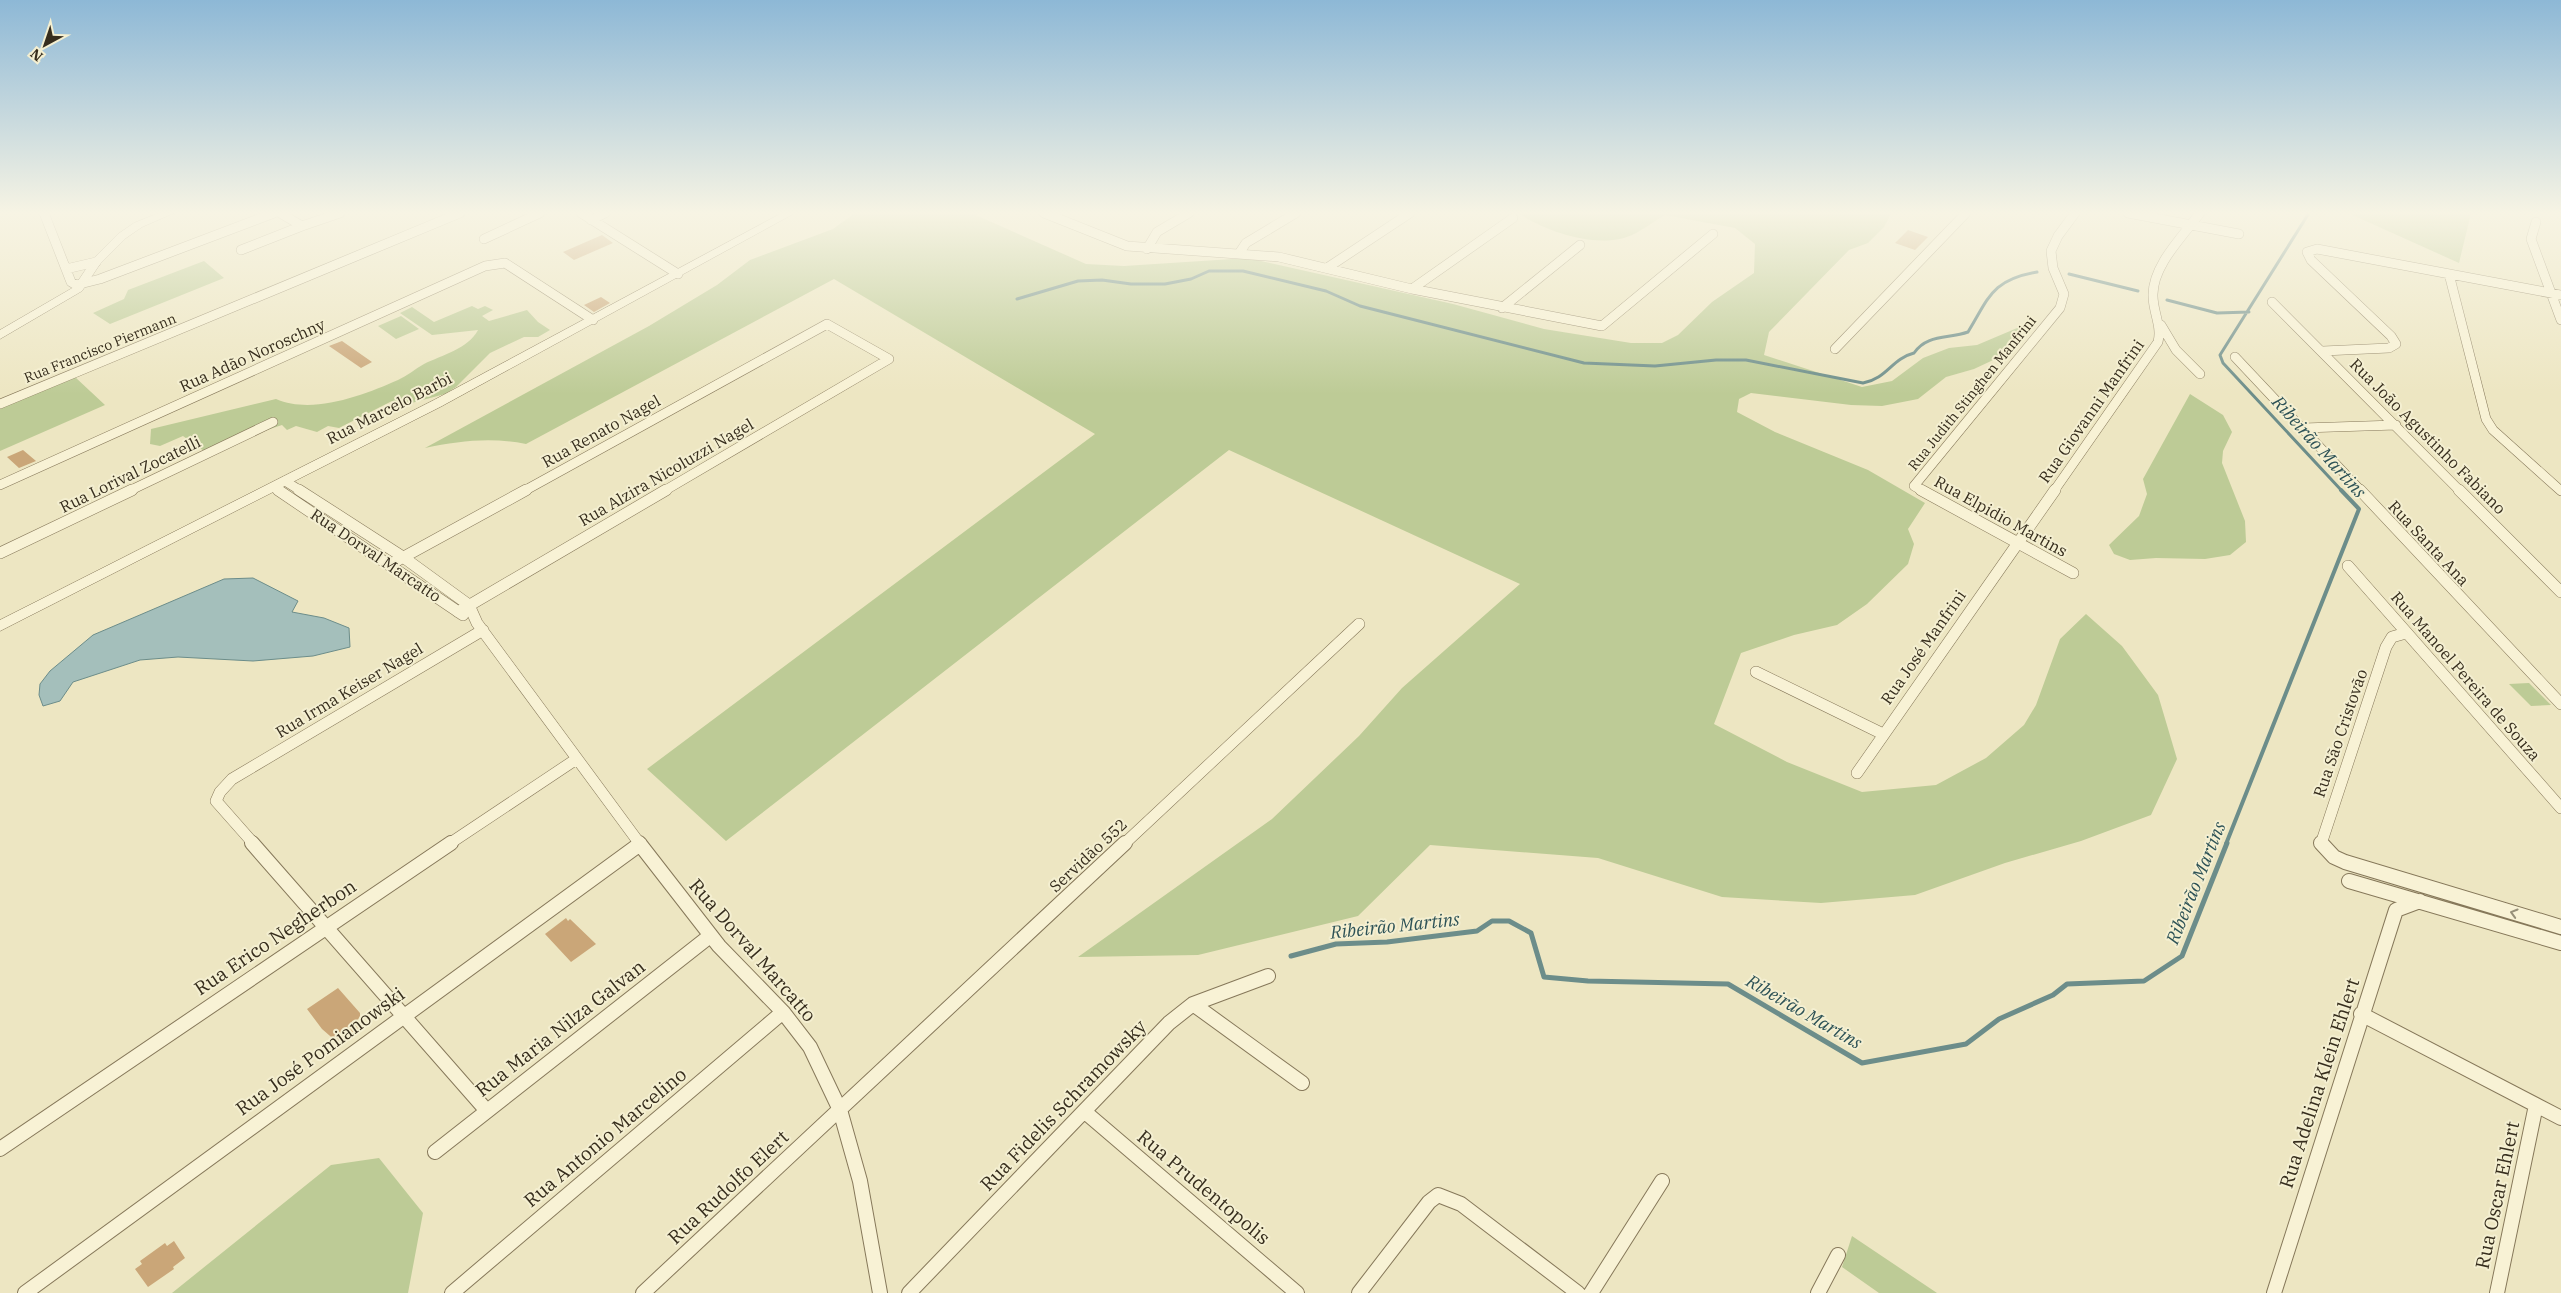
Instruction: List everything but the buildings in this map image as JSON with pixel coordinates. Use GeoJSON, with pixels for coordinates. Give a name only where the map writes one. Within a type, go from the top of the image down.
{"type":"FeatureCollection","features":[{"type":"Feature","properties":{"kind":"street"},"geometry":{"type":"LineString","coordinates":[[68,273],[72,283],[82,285],[113,273]]}},
{"type":"Feature","properties":{"kind":"street"},"geometry":{"type":"LineString","coordinates":[[0,335],[74,292],[82,285],[89,273]]}},
{"type":"Feature","properties":{"kind":"street","name":"Rua Francisco Piermann"},"geometry":{"type":"LineString","coordinates":[[0,404],[315,273]]}},
{"type":"Feature","properties":{"kind":"street","name":"Rua Adão Noroschny"},"geometry":{"type":"LineString","coordinates":[[0,485],[468,273]]}},
{"type":"Feature","properties":{"kind":"street","name":"Rua Adão Noroschny"},"geometry":{"type":"LineString","coordinates":[[521,273],[593,320]]}},
{"type":"Feature","properties":{"kind":"street"},"geometry":{"type":"LineString","coordinates":[[1349,273],[1502,308],[1602,326],[1666,273]]}},
{"type":"Feature","properties":{"kind":"street"},"geometry":{"type":"LineString","coordinates":[[1412,289],[1434,273]]}},
{"type":"Feature","properties":{"kind":"street"},"geometry":{"type":"LineString","coordinates":[[1502,308],[1545,273]]}},
{"type":"Feature","properties":{"kind":"street"},"geometry":{"type":"LineString","coordinates":[[1835,349],[1908,273]]}},
{"type":"Feature","properties":{"kind":"street","name":"Rua Judith Stinghen Manfrini"},"geometry":{"type":"LineString","coordinates":[[1914,486],[2060,308],[2064,294],[2055,273]]}},
{"type":"Feature","properties":{"kind":"street"},"geometry":{"type":"LineString","coordinates":[[2160,273],[2156,279],[2154,302],[2160,325],[2176,350],[2200,374]]}},
{"type":"Feature","properties":{"kind":"street"},"geometry":{"type":"LineString","coordinates":[[2323,351],[2389,348],[2396,344],[2391,336],[2324,273]]}},
{"type":"Feature","properties":{"kind":"street"},"geometry":{"type":"LineString","coordinates":[[2446,273],[2556,294]]}},
{"type":"Feature","properties":{"kind":"street"},"geometry":{"type":"LineString","coordinates":[[2547,273],[2556,294],[2561,320]]}},
{"type":"Feature","properties":{"kind":"street","name":"Rua Marcelo Barbi"},"geometry":{"type":"LineString","coordinates":[[0,626],[279,484],[678,274]]}},
{"type":"Feature","properties":{"kind":"street"},"geometry":{"type":"LineString","coordinates":[[2449,274],[2486,419],[2493,430],[2561,491]]}},
{"type":"Feature","properties":{"kind":"street","name":"Rua João Agustinho Fabiano"},"geometry":{"type":"LineString","coordinates":[[2272,302],[2323,351],[2561,592]]}},
{"type":"Feature","properties":{"kind":"street","name":"Rua Alzira Nicoluzzi Nagel"},"geometry":{"type":"LineString","coordinates":[[458,612],[889,358],[827,324]]}},
{"type":"Feature","properties":{"kind":"street","name":"Rua Renato Nagel"},"geometry":{"type":"LineString","coordinates":[[391,564],[827,324]]}},
{"type":"Feature","properties":{"kind":"street","name":"Rua Giovanni Manfrini"},"geometry":{"type":"LineString","coordinates":[[2017,541],[2150,353],[2160,336],[2160,325]]}},
{"type":"Feature","properties":{"kind":"street","name":"Rua Santa Ana"},"geometry":{"type":"LineString","coordinates":[[2235,357],[2561,704]]}},
{"type":"Feature","properties":{"kind":"street","name":"Rua Lorival Zocatelli"},"geometry":{"type":"LineString","coordinates":[[0,553],[273,422]]}},
{"type":"Feature","properties":{"kind":"street"},"geometry":{"type":"LineString","coordinates":[[2303,428],[2396,425]]}},
{"type":"Feature","properties":{"kind":"street","name":"Rua Dorval Marcatto"},"geometry":{"type":"LineString","coordinates":[[279,484],[403,557],[469,605],[480,627],[575,760],[710,936],[783,1012],[810,1047],[840,1110],[860,1181],[880,1293]]}},
{"type":"Feature","properties":{"kind":"street","name":"Rua Dorval Marcatto"},"geometry":{"type":"LineString","coordinates":[[279,484],[480,627]]}},
{"type":"Feature","properties":{"kind":"street","name":"Rua Elpidio Martins"},"geometry":{"type":"LineString","coordinates":[[1914,486],[2074,573]]}},
{"type":"Feature","properties":{"kind":"street","name":"Rua José Manfrini"},"geometry":{"type":"LineString","coordinates":[[1857,773],[2017,541]]}},
{"type":"Feature","properties":{"kind":"street","name":"Rua Manoel Pereira de Souza"},"geometry":{"type":"LineString","coordinates":[[2348,566],[2561,808]]}},
{"type":"Feature","properties":{"kind":"street","name":"Servidão 552"},"geometry":{"type":"LineString","coordinates":[[840,1110],[1359,624]]}},
{"type":"Feature","properties":{"kind":"street","name":"Rua Irma Keiser Nagel"},"geometry":{"type":"LineString","coordinates":[[326,926],[216,801],[220,792],[232,779],[480,627]]}},
{"type":"Feature","properties":{"kind":"street","name":"Rua São Cristovão"},"geometry":{"type":"LineString","coordinates":[[2406,633],[2392,637],[2386,647],[2321,840],[2327,853],[2345,862],[2417,885]]}},
{"type":"Feature","properties":{"kind":"street"},"geometry":{"type":"LineString","coordinates":[[1756,672],[1883,734]]}},
{"type":"Feature","properties":{"kind":"street","name":"Rua Erico Negherbon"},"geometry":{"type":"LineString","coordinates":[[0,1149],[326,926],[575,760]]}},
{"type":"Feature","properties":{"kind":"street","name":"Rua José Pomianowski"},"geometry":{"type":"LineString","coordinates":[[25,1293],[403,1015],[640,844]]}},
{"type":"Feature","properties":{"kind":"street"},"geometry":{"type":"LineString","coordinates":[[2349,880],[2561,943]]}},
{"type":"Feature","properties":{"kind":"street"},"geometry":{"type":"LineString","coordinates":[[2420,901],[2417,885],[2561,927]]}},
{"type":"Feature","properties":{"kind":"street","name":"Rua Adelina Klein Ehlert"},"geometry":{"type":"LineString","coordinates":[[2274,1293],[2361,1014],[2396,910],[2420,901]]}},
{"type":"Feature","properties":{"kind":"street"},"geometry":{"type":"LineString","coordinates":[[326,926],[487,1111]]}},
{"type":"Feature","properties":{"kind":"street","name":"Rua Maria Nilza Galvan"},"geometry":{"type":"LineString","coordinates":[[435,1152],[710,936]]}},
{"type":"Feature","properties":{"kind":"street","name":"Rua Fidelis Schramowsky"},"geometry":{"type":"LineString","coordinates":[[909,1293],[1169,1023],[1193,1004],[1268,976]]}},
{"type":"Feature","properties":{"kind":"street"},"geometry":{"type":"LineString","coordinates":[[1193,1004],[1302,1083]]}},
{"type":"Feature","properties":{"kind":"street","name":"Rua Antonio Marcelino"},"geometry":{"type":"LineString","coordinates":[[452,1293],[783,1012]]}},
{"type":"Feature","properties":{"kind":"street"},"geometry":{"type":"LineString","coordinates":[[2361,1014],[2561,1118]]}},
{"type":"Feature","properties":{"kind":"street","name":"Rua Oscar Ehlert"},"geometry":{"type":"LineString","coordinates":[[2497,1293],[2536,1105]]}},
{"type":"Feature","properties":{"kind":"street","name":"Rua Rudolfo Elert"},"geometry":{"type":"LineString","coordinates":[[643,1293],[840,1110]]}},
{"type":"Feature","properties":{"kind":"street","name":"Rua Prudentopolis"},"geometry":{"type":"LineString","coordinates":[[1085,1112],[1297,1293]]}},
{"type":"Feature","properties":{"kind":"street"},"geometry":{"type":"LineString","coordinates":[[1591,1293],[1662,1181]]}},
{"type":"Feature","properties":{"kind":"street"},"geometry":{"type":"LineString","coordinates":[[1359,1293],[1429,1202],[1438,1195],[1448,1197],[1462,1204],[1578,1293]]}},
{"type":"Feature","properties":{"kind":"street"},"geometry":{"type":"LineString","coordinates":[[1818,1293],[1838,1255]]}},
{"type":"Feature","properties":{"kind":"green space"},"geometry":{"type":"Polygon","coordinates":[[[172,273],[219,273],[224,278],[110,324],[93,313],[124,299],[128,290],[172,273]]]}},
{"type":"Feature","properties":{"kind":"green space"},"geometry":{"type":"Polygon","coordinates":[[[732,273],[1316,273],[1453,304],[1544,329],[1631,343],[1662,343],[1678,335],[1712,302],[1754,273],[1826,273],[1769,332],[1764,355],[1862,387],[1892,381],[1923,358],[1949,348],[1977,345],[2029,323],[2006,354],[1974,369],[1946,377],[1918,399],[1882,406],[1851,405],[1751,393],[1739,399],[1737,412],[1775,432],[1868,470],[1925,503],[1908,529],[1914,544],[1908,564],[1867,604],[1837,625],[1794,635],[1741,653],[1714,724],[1787,762],[1862,792],[1936,785],[1986,758],[2024,725],[2036,705],[2060,639],[2086,614],[2122,646],[2158,695],[2177,759],[2151,815],[2081,841],[2005,863],[1915,895],[1821,903],[1722,897],[1598,858],[1430,845],[1358,916],[1198,955],[1078,957],[1272,819],[1359,736],[1402,688],[1520,584],[1229,450],[726,841],[647,769],[1095,434],[834,279],[526,444],[487,440],[450,443],[425,448],[649,326],[717,285],[732,273]]]}},
{"type":"Feature","properties":{"kind":"green space"},"geometry":{"type":"Polygon","coordinates":[[[472,306],[478,309],[485,306],[493,310],[482,316],[489,321],[527,310],[538,322],[550,330],[538,337],[524,337],[490,353],[456,387],[445,394],[404,405],[392,401],[339,428],[328,426],[317,432],[296,426],[287,430],[282,425],[264,431],[258,427],[204,451],[183,436],[160,446],[150,444],[151,429],[276,399],[306,405],[338,401],[370,392],[405,377],[424,364],[461,347],[474,337],[478,330],[432,335],[400,313],[412,307],[434,322],[472,306]]]}},
{"type":"Feature","properties":{"kind":"green space"},"geometry":{"type":"Polygon","coordinates":[[[401,316],[419,329],[396,339],[378,326],[401,316]]]}},
{"type":"Feature","properties":{"kind":"green space"},"geometry":{"type":"Polygon","coordinates":[[[75,377],[105,405],[0,451],[0,407],[75,377]]]}},
{"type":"Feature","properties":{"kind":"green space"},"geometry":{"type":"Polygon","coordinates":[[[2190,394],[2223,415],[2232,432],[2223,451],[2222,463],[2245,521],[2246,542],[2230,555],[2205,559],[2156,558],[2130,560],[2114,554],[2109,545],[2139,516],[2147,494],[2143,479],[2190,394]]]}},
{"type":"Feature","properties":{"kind":"green space"},"geometry":{"type":"Polygon","coordinates":[[[2529,683],[2551,705],[2531,706],[2509,684],[2529,683]]]}},
{"type":"Feature","properties":{"kind":"green space"},"geometry":{"type":"Polygon","coordinates":[[[379,1158],[423,1213],[408,1293],[172,1293],[331,1165],[379,1158]]]}},
{"type":"Feature","properties":{"kind":"green space"},"geometry":{"type":"Polygon","coordinates":[[[1852,1236],[1937,1293],[1879,1293],[1842,1267],[1852,1236]]]}},
{"type":"Feature","properties":{"kind":"water"},"geometry":{"type":"Polygon","coordinates":[[[253,578],[298,601],[292,612],[324,618],[349,628],[350,647],[313,656],[253,661],[178,657],[140,660],[73,682],[60,701],[43,706],[39,695],[40,684],[50,671],[93,635],[224,579],[253,578]]]}},
{"type":"Feature","properties":{"kind":"waterway"},"geometry":{"type":"LineString","coordinates":[[1017,299],[1078,281],[1102,280],[1131,284],[1165,284],[1191,279],[1204,273]]}},
{"type":"Feature","properties":{"kind":"waterway"},"geometry":{"type":"LineString","coordinates":[[1253,273],[1326,291],[1360,306],[1584,363],[1655,366],[1716,360],[1746,360],[1863,383],[1878,377],[1900,360],[1914,353],[1925,343],[1938,338],[1968,332],[1993,292],[2010,280],[2030,273]]}},
{"type":"Feature","properties":{"kind":"waterway","name":"Ribeirão Martins"},"geometry":{"type":"LineString","coordinates":[[2247,312],[2271,273]]}},
{"type":"Feature","properties":{"kind":"waterway"},"geometry":{"type":"LineString","coordinates":[[2069,274],[2138,291]]}},
{"type":"Feature","properties":{"kind":"waterway"},"geometry":{"type":"LineString","coordinates":[[2167,300],[2217,313],[2247,312]]}},
{"type":"Feature","properties":{"kind":"waterway","name":"Ribeirão Martins"},"geometry":{"type":"LineString","coordinates":[[2247,312],[2220,355],[2223,363],[2342,491]]}},
{"type":"Feature","properties":{"kind":"waterway","name":"Ribeirão Martins"},"geometry":{"type":"LineString","coordinates":[[2226,844],[2359,509],[2341,490]]}},
{"type":"Feature","properties":{"kind":"waterway","name":"Ribeirão Martins"},"geometry":{"type":"LineString","coordinates":[[1291,956],[1336,944],[1387,942],[1477,931],[1492,921],[1509,921],[1531,933],[1544,977],[1588,981],[1728,984],[1862,1063],[1966,1044],[1999,1019],[2053,995],[2067,984],[2144,981],[2182,956],[2227,843]]}}]}
